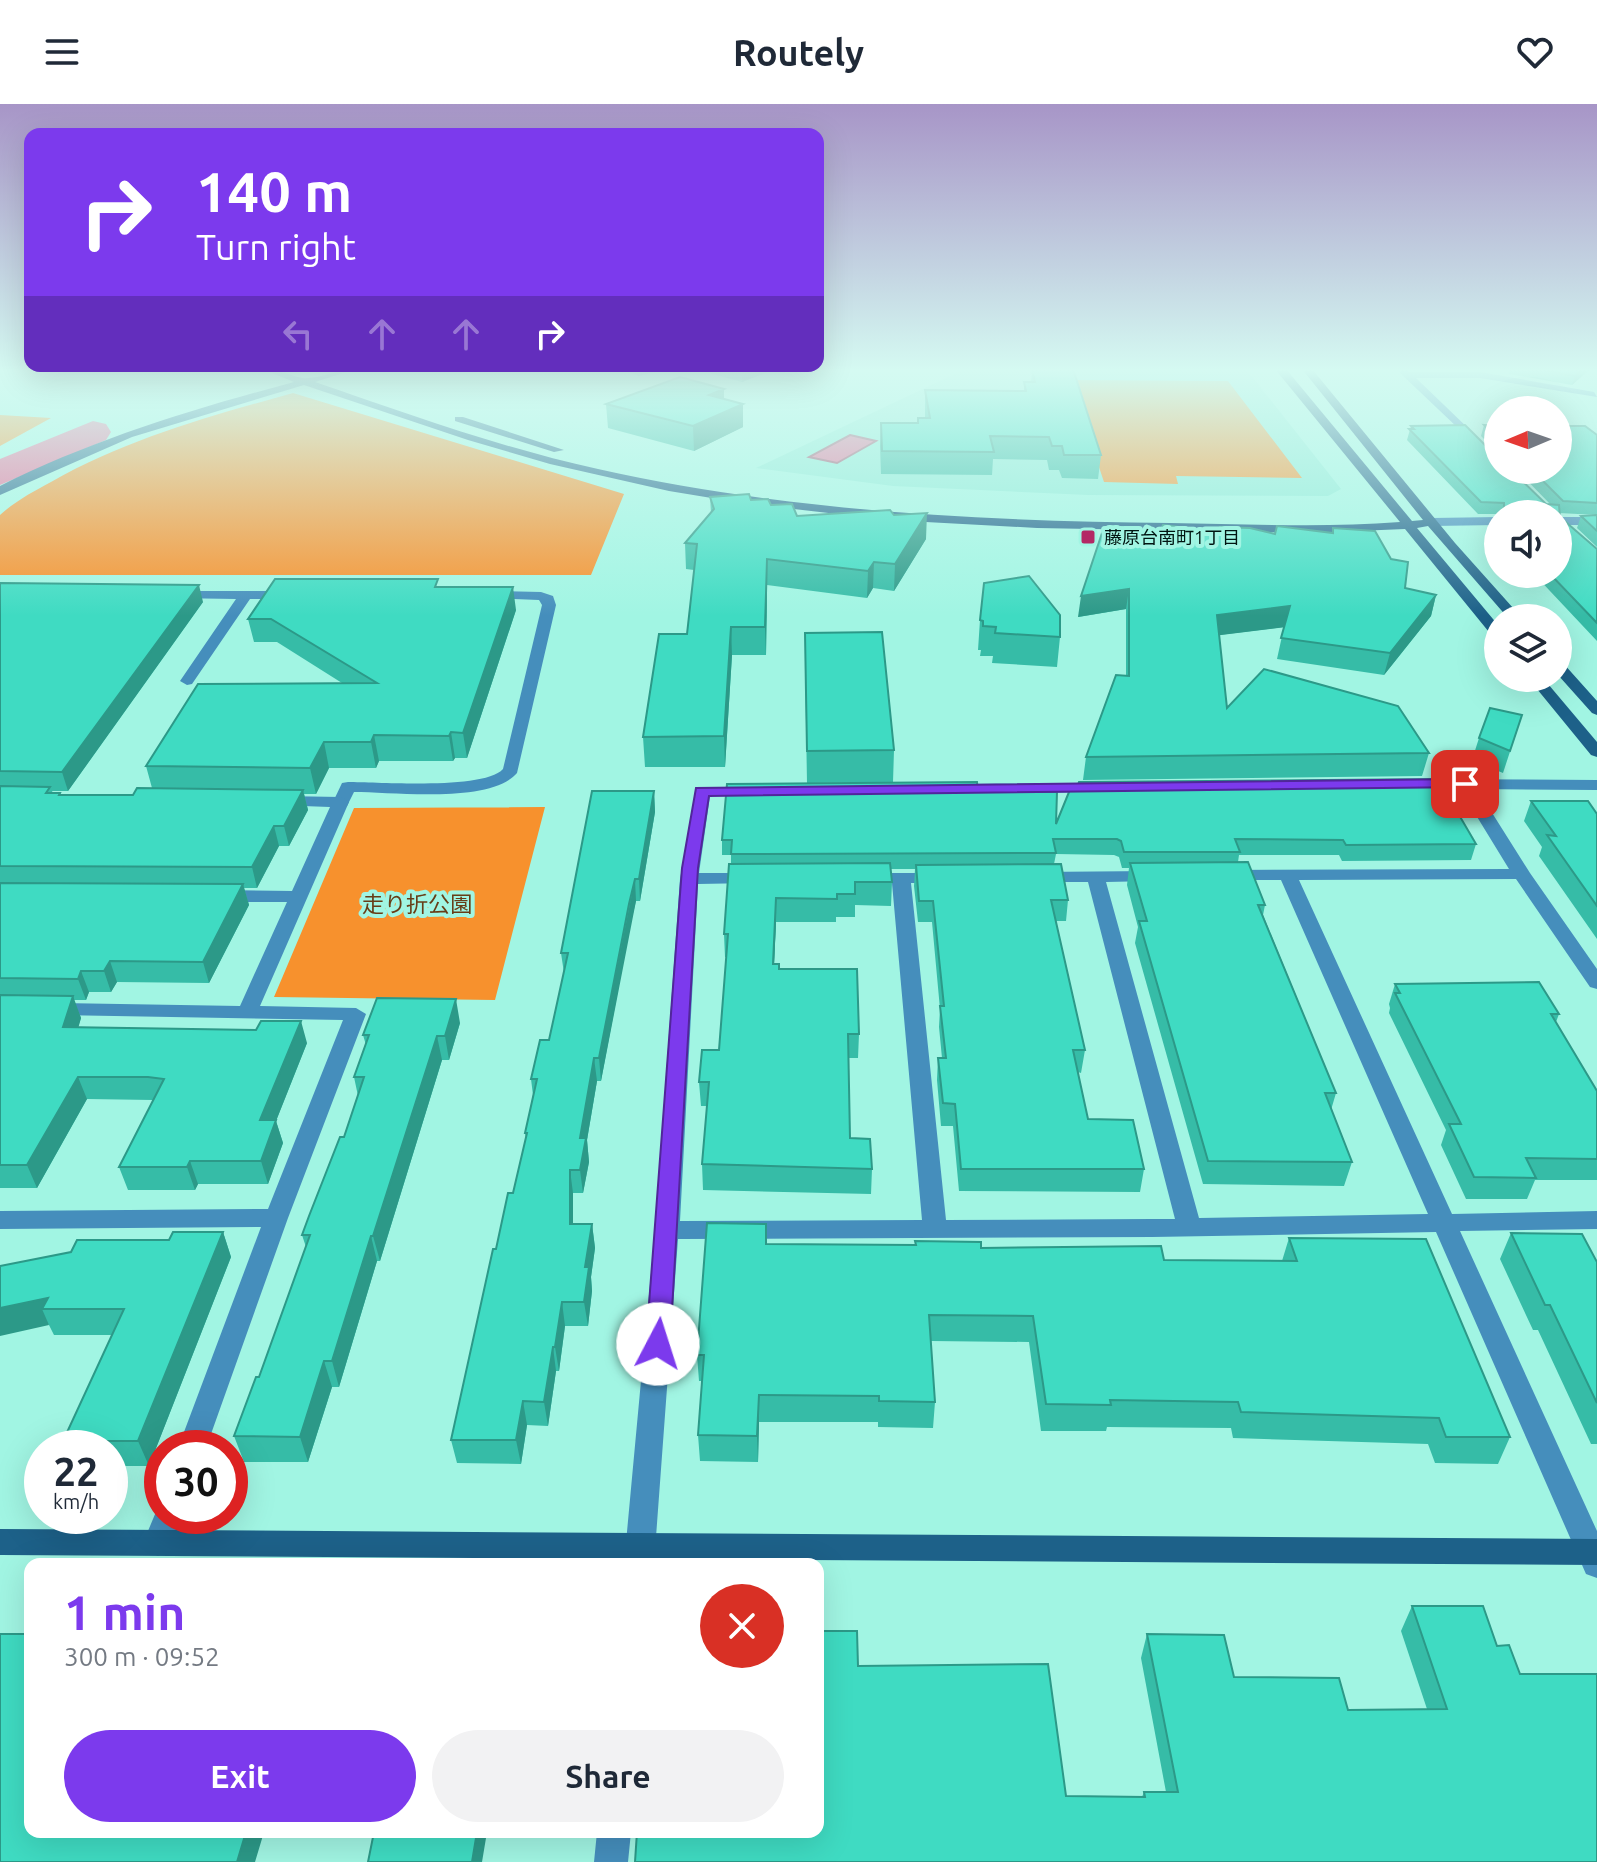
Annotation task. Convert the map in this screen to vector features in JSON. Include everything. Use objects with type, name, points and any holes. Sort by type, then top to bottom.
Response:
[{"type":"street","points":[[0,491],[80,451]]},
{"type":"street","points":[[514,451],[599,473],[751,501],[882,516],[1023,525],[1403,521]]},
{"type":"street","points":[[564,451],[775,492],[839,500],[1004,512],[1484,521]]},
{"type":"street","points":[[1346,451],[1484,617]]},
{"type":"street","points":[[1374,451],[1503,604]]},
{"type":"street","points":[[1572,521],[1597,521]]},
{"type":"street","points":[[1572,534],[1578,539]]},
{"type":"street","points":[[154,595],[306,595]]},
{"type":"street","points":[[187,681],[246,595]]},
{"type":"street","points":[[248,1010],[348,787],[476,787],[502,780],[511,770],[548,599],[541,596],[472,595]]},
{"type":"street","points":[[1572,682],[1597,710]]},
{"type":"street","points":[[1547,692],[1597,752]]},
{"type":"street","points":[[1403,784],[1597,785]]},
{"type":"street","points":[[1465,784],[1521,874],[1597,983]]},
{"type":"street","points":[[935,789],[1121,787]]},
{"type":"street","points":[[640,1555],[667,1230],[689,879],[702,791],[764,791]]},
{"type":"street","points":[[264,801],[341,802]]},
{"type":"street","points":[[248,1534],[640,1555],[1595,1556],[1287,874]]},
{"type":"street","points":[[1207,875],[1521,874]]},
{"type":"street","points":[[1021,877],[1175,876]]},
{"type":"street","points":[[840,878],[961,877]]},
{"type":"street","points":[[1096,877],[1189,1227]]},
{"type":"street","points":[[689,879],[765,878]]},
{"type":"street","points":[[901,878],[935,1229]]},
{"type":"street","points":[[203,896],[297,897]]},
{"type":"street","points":[[0,1008],[356,1014],[276,1218],[199,1430]]},
{"type":"street","points":[[0,1220],[276,1218]]},
{"type":"street","points":[[667,1230],[1189,1227],[1597,1220]]},
{"type":"street","points":[[0,1542],[144,1531]]},
{"type":"street","points":[[611,1862],[613,1838]]},
{"type":"shaded area","points":[[792,451],[1311,451],[1341,489],[1328,496],[1088,495],[893,486],[756,468]]},
{"type":"shaded area","points":[[820,451],[858,451],[837,463],[809,457]]},
{"type":"green space","points":[[483,451],[624,494],[591,575],[0,575],[0,515],[24,497],[109,453]]},
{"type":"green space","points":[[1094,451],[1281,451],[1302,478],[1176,476],[1178,484],[1104,482]]},
{"type":"green space","name":"走り折公園","points":[[545,807],[495,1000],[274,997],[354,808]]},
{"type":"building","points":[[886,451],[994,451],[994,452]]},
{"type":"building","points":[[1063,451],[1100,451],[1101,455],[1064,455]]},
{"type":"building","points":[[1431,451],[1484,451],[1484,484],[1525,484],[1542,500],[1484,502]]},
{"type":"building","points":[[1572,451],[1597,451],[1597,503],[1562,500],[1546,484],[1572,484]]},
{"type":"building","points":[[749,494],[751,500],[768,499],[771,505],[792,504],[797,516],[890,510],[894,515],[927,513],[895,564],[874,562],[868,571],[767,559],[765,627],[731,627],[724,736],[643,737],[659,634],[687,634],[697,544],[685,543],[714,509],[710,497]]},
{"type":"building","points":[[1597,515],[1597,531],[1581,516]]},
{"type":"building","points":[[1163,525],[1219,532],[1220,527],[1250,528],[1275,534],[1277,526],[1333,533],[1333,528],[1375,531],[1391,559],[1408,562],[1405,588],[1436,595],[1390,653],[1281,638],[1290,606],[1217,615],[1227,708],[1264,669],[1398,706],[1429,753],[1086,757],[1116,675],[1129,676],[1129,589],[1081,596],[1104,527],[1134,528],[1159,534]]},
{"type":"building","points":[[1572,527],[1597,549],[1597,623],[1563,588],[1572,588]]},
{"type":"building","points":[[1029,576],[1060,615],[1060,637],[995,633],[996,627],[983,626],[980,620],[984,583]]},
{"type":"building","points":[[275,579],[438,579],[435,587],[513,587],[463,733],[451,732],[449,736],[374,735],[371,742],[324,742],[310,768],[146,766],[198,684],[377,683],[271,619],[248,619]]},
{"type":"building","points":[[0,583],[199,585],[62,772],[0,771]]},
{"type":"building","points":[[882,632],[894,750],[807,751],[805,633]]},
{"type":"building","points":[[1490,708],[1522,715],[1510,751],[1479,738]]},
{"type":"building","points":[[1438,779],[1476,844],[1346,845],[1343,840],[1235,839],[1240,852],[1124,852],[1121,841],[1117,839],[1053,839],[1056,853],[731,854],[732,840],[722,840],[727,784],[977,782],[978,792],[1057,792],[1056,824],[1071,787],[1077,787],[1079,782]]},
{"type":"building","points":[[0,786],[50,787],[46,793],[59,795],[133,795],[137,788],[303,790],[284,826],[274,826],[252,867],[0,866]]},
{"type":"building","points":[[592,791],[654,791],[639,879],[635,879],[629,904],[599,1058],[594,1058],[580,1138],[586,1138],[580,1170],[570,1170],[570,1224],[592,1224],[585,1267],[589,1267],[584,1302],[562,1302],[544,1402],[523,1401],[516,1440],[451,1440],[493,1249],[496,1249],[508,1193],[513,1193],[527,1133],[537,1079],[531,1079],[540,1040],[549,1040],[568,953],[561,953]]},
{"type":"building","points":[[1531,801],[1588,801],[1597,814],[1597,906],[1547,835],[1556,836]]},
{"type":"building","points":[[1248,862],[1265,905],[1258,905],[1336,1093],[1325,1093],[1352,1162],[1208,1161],[1139,921],[1147,921],[1130,863]]},
{"type":"building","points":[[890,863],[892,882],[855,882],[855,894],[837,894],[837,899],[776,898],[773,964],[779,964],[779,969],[857,969],[859,1034],[848,1034],[850,1138],[870,1139],[872,1169],[702,1164],[709,1082],[699,1082],[702,1050],[719,1050],[728,934],[724,934],[729,864]]},
{"type":"building","points":[[1061,864],[1068,900],[1051,900],[1085,1050],[1073,1050],[1088,1119],[1133,1120],[1144,1169],[961,1169],[955,1104],[943,1103],[938,1058],[946,1058],[933,901],[919,901],[916,865]]},
{"type":"building","points":[[0,883],[243,884],[203,962],[110,961],[104,971],[81,971],[78,979],[0,978]]},
{"type":"building","points":[[1539,982],[1559,1014],[1551,1014],[1597,1091],[1597,1159],[1526,1158],[1536,1178],[1474,1177],[1449,1124],[1461,1124],[1395,993],[1400,993],[1395,984]]},
{"type":"building","points":[[0,995],[73,996],[63,1027],[256,1030],[261,1021],[301,1021],[260,1120],[276,1120],[261,1161],[190,1161],[187,1167],[119,1167],[164,1079],[78,1077],[27,1165],[0,1165]]},
{"type":"building","points":[[377,998],[456,999],[445,1036],[437,1036],[332,1361],[324,1361],[300,1437],[248,1436],[248,1430],[236,1430],[256,1377],[259,1377],[310,1235],[302,1235],[340,1137],[344,1137],[364,1077],[354,1077],[369,1035],[363,1035]]},
{"type":"building","points":[[707,1223],[766,1224],[766,1244],[916,1245],[915,1241],[981,1242],[981,1248],[1161,1246],[1164,1260],[1297,1261],[1289,1238],[1426,1239],[1510,1437],[1446,1437],[1439,1418],[1241,1412],[1238,1402],[1110,1400],[1111,1405],[1046,1404],[1033,1316],[929,1315],[935,1402],[879,1401],[879,1396],[759,1395],[757,1436],[698,1435],[704,1355],[697,1355]]},
{"type":"building","points":[[173,1232],[223,1232],[138,1441],[128,1441],[128,1430],[68,1430],[124,1309],[42,1309],[48,1298],[0,1308],[0,1266],[71,1252],[77,1240],[169,1240]]},
{"type":"building","points":[[1511,1233],[1582,1234],[1597,1262],[1597,1403],[1550,1305],[1545,1305]]},
{"type":"building","points":[[1412,1606],[1483,1606],[1497,1646],[1509,1645],[1520,1674],[1597,1674],[1597,1862],[635,1862],[637,1838],[824,1838],[824,1631],[857,1631],[858,1666],[1048,1664],[1066,1796],[1145,1797],[1144,1792],[1178,1792],[1147,1634],[1224,1635],[1234,1677],[1339,1678],[1348,1710],[1447,1709]]},
{"type":"building","points":[[0,1634],[24,1634],[24,1838],[244,1838],[237,1862],[0,1862]]},
{"type":"building","points":[[373,1838],[476,1838],[472,1862],[368,1862]]},
{"type":"waterway","points":[[0,473],[50,451]]},
{"type":"place","name":"藤原台南町1丁目","points":[[1088,537]]},
{"type":"route","points":[[658,1344],[690,868],[702,791],[1465,784]]}]
